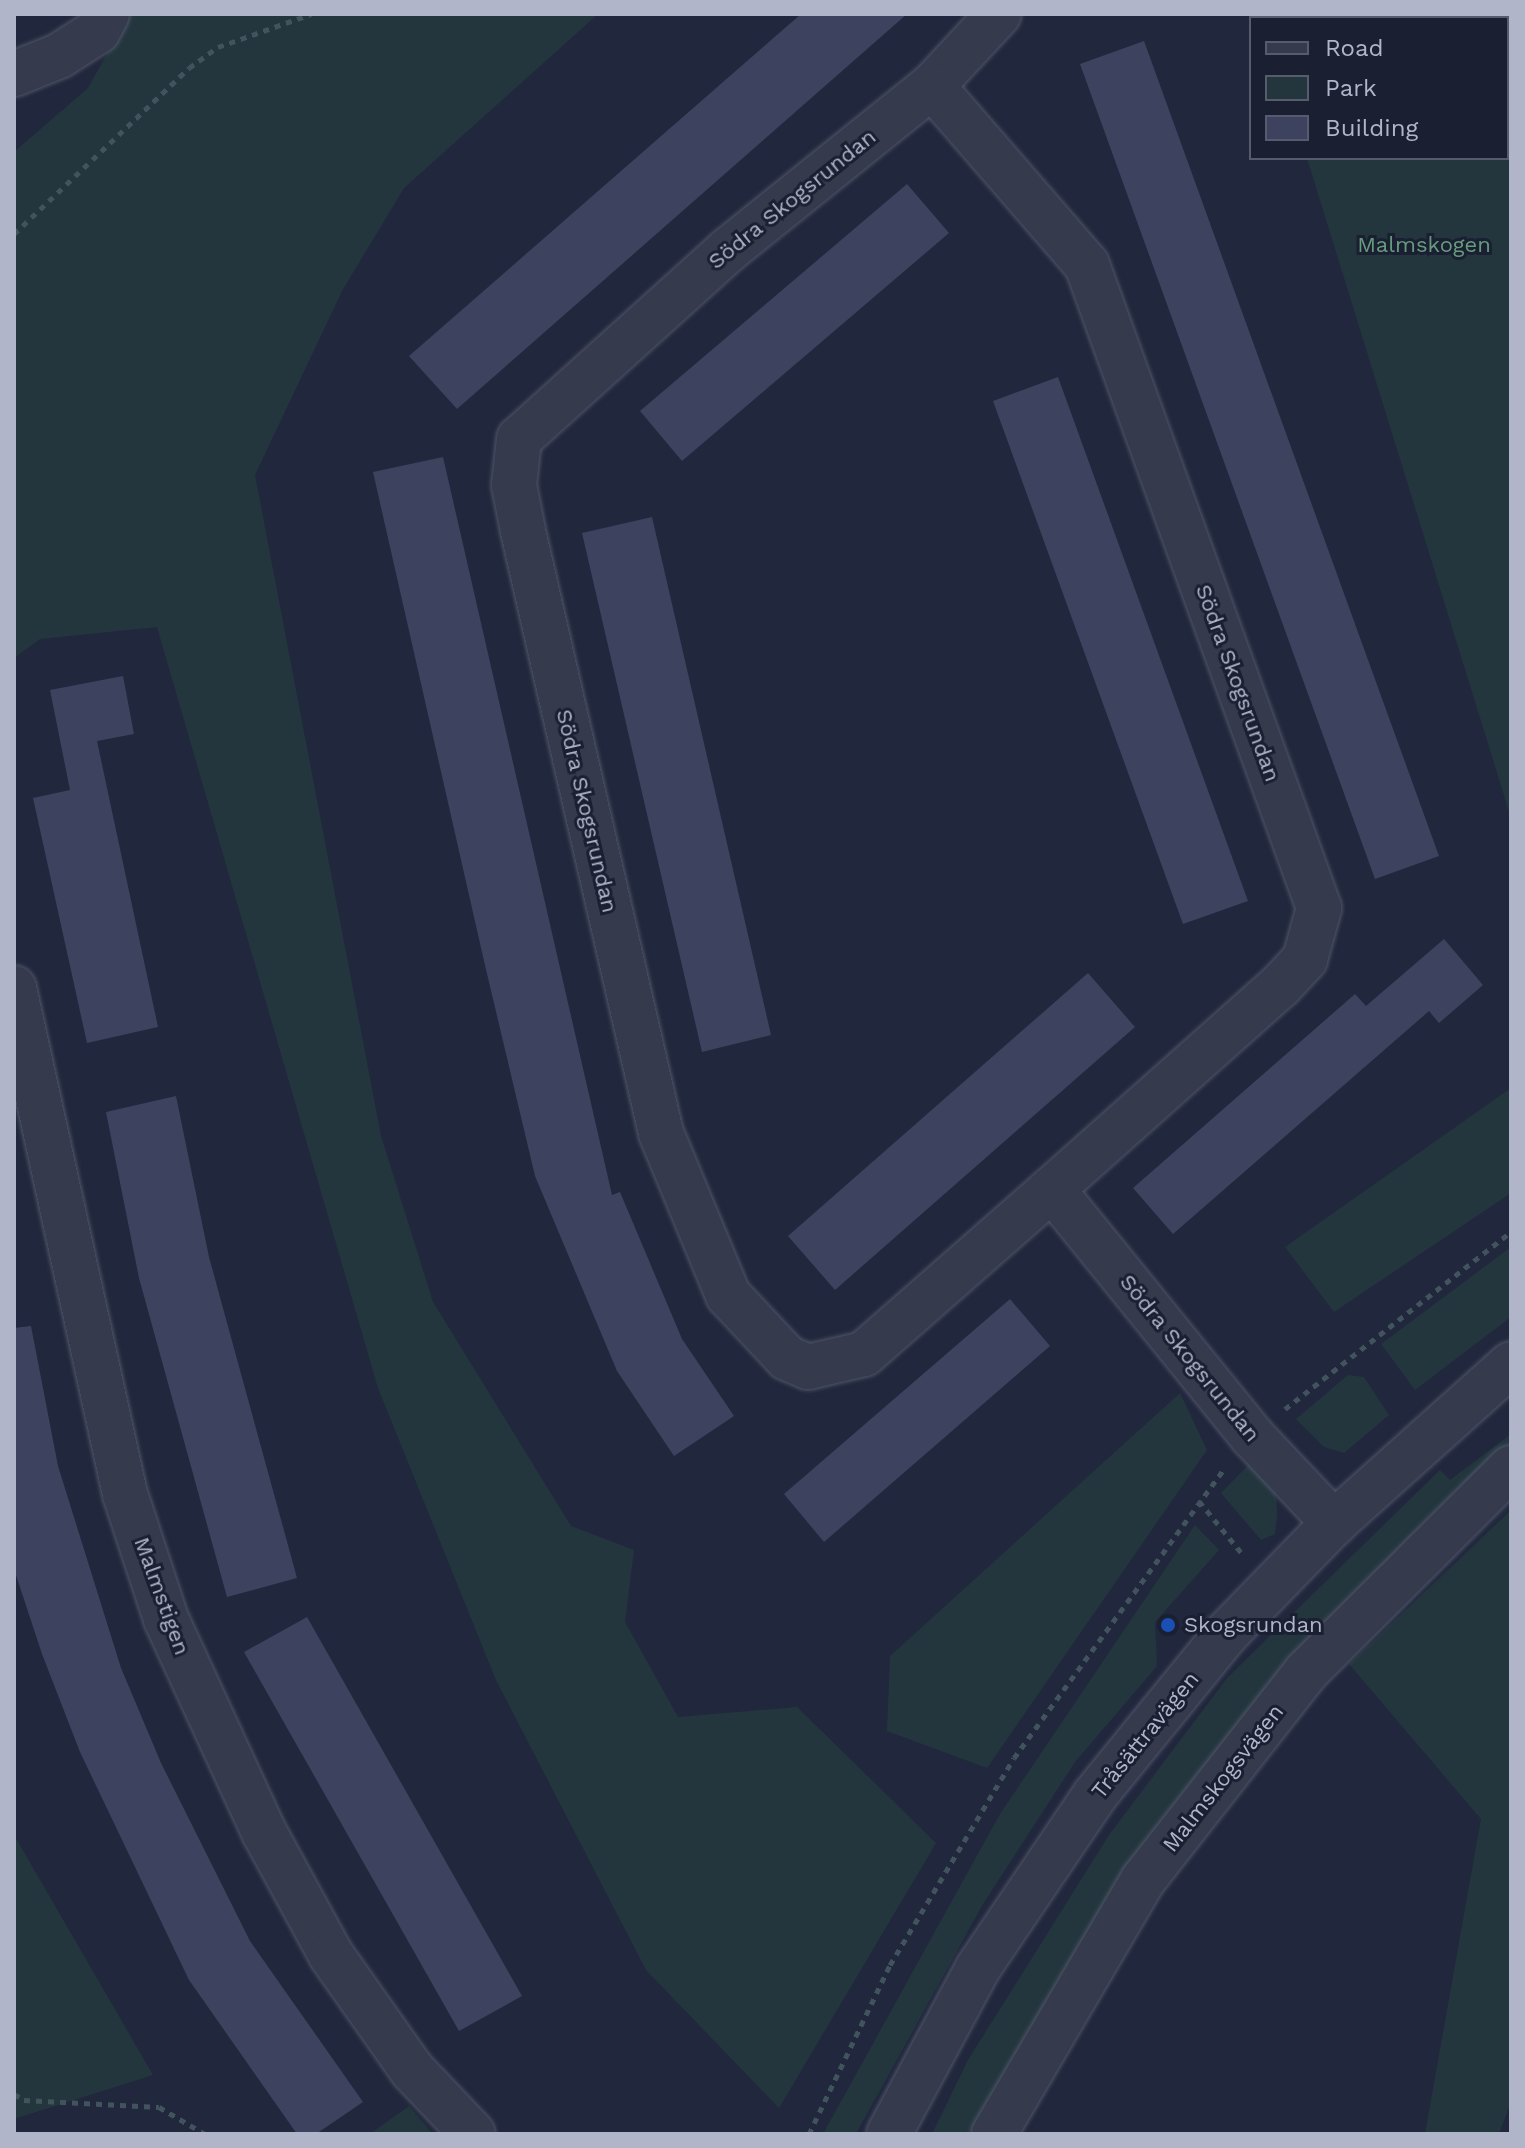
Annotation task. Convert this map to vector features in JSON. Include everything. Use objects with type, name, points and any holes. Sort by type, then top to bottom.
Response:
[{"type":"street","points":[[14,74],[59,56],[98,31],[107,14]]},
{"type":"street","name":"Södra Skogsrundan","points":[[932,86],[1087,265],[1319,908],[1305,959],[1280,986],[864,1354],[836,1365],[808,1367],[787,1358],[728,1295],[691,1215],[642,1064],[514,485],[519,439],[617,345],[932,86],[999,14]]},
{"type":"street","name":"Malmstigen","points":[[14,988],[125,1494],[166,1619],[331,1955],[412,2070],[473,2134]]},
{"type":"street","name":"Södra Skogsrundan","points":[[1052,1189],[1252,1436],[1334,1523]]},
{"type":"street","name":"Tråsättravägen","points":[[889,2134],[978,1968],[1095,1795],[1225,1635],[1334,1523],[1511,1364]]},
{"type":"street","name":"Malmskogsvägen","points":[[994,2134],[1143,1880],[1306,1672],[1511,1468]]},
{"type":"path","points":[[14,234],[189,68],[218,47],[311,14]]},
{"type":"path","points":[[809,2134],[890,1965],[1014,1758],[1199,1501],[1252,1436],[1511,1232]]},
{"type":"path","points":[[1199,1501],[1246,1559]]},
{"type":"path","points":[[14,2094],[24,2100],[159,2107],[205,2134]]},
{"type":"green space","points":[[129,14],[598,14],[404,188],[342,291],[255,475],[381,1136],[433,1302],[571,1526],[634,1550],[625,1622],[678,1717],[797,1707],[936,1843],[779,2108],[646,1970],[496,1680],[378,1388],[157,627],[40,639],[14,658],[14,152],[88,88]]},
{"type":"green space","name":"Malmskogen","points":[[1259,14],[1511,14],[1511,818],[1308,160],[1509,160],[1509,16]]},
{"type":"green space","points":[[1511,1088],[1511,1193],[1334,1312],[1285,1247]]},
{"type":"green space","points":[[1511,1247],[1511,1317],[1415,1390],[1381,1344]]},
{"type":"green space","points":[[1348,1375],[1364,1377],[1389,1415],[1344,1453],[1324,1447],[1296,1419]]},
{"type":"green space","points":[[1180,1393],[1207,1450],[987,1768],[887,1731],[890,1656]]},
{"type":"green space","points":[[1511,1434],[1511,1462],[1426,1532],[979,2134],[932,2134],[968,2060],[1109,1835],[1227,1678],[1440,1470],[1450,1480]]},
{"type":"green space","points":[[1258,1455],[1276,1480],[1275,1534],[1261,1540],[1221,1493]]},
{"type":"green space","points":[[1511,1510],[1511,2102],[1499,2134],[1425,2134],[1481,1819],[1349,1664]]},
{"type":"green space","points":[[1195,1525],[1219,1550],[1155,1622],[1157,1666],[1075,1762],[983,1904],[856,2134],[823,2134],[1000,1814]]},
{"type":"green space","points":[[14,1835],[153,2075],[14,2119]]},
{"type":"green space","points":[[409,2106],[433,2134],[370,2134]]},
{"type":"building","points":[[801,14],[907,14],[457,409],[409,356]]},
{"type":"building","points":[[1144,41],[1439,856],[1375,879],[1080,64]]},
{"type":"building","points":[[907,184],[949,233],[682,461],[640,411]]},
{"type":"building","points":[[1058,377],[1248,901],[1183,924],[993,401]]},
{"type":"building","points":[[443,457],[612,1195],[620,1192],[682,1339],[734,1416],[674,1456],[617,1371],[535,1176],[484,961],[373,472]]},
{"type":"building","points":[[652,517],[771,1035],[702,1052],[582,533]]},
{"type":"building","points":[[123,676],[134,734],[97,741],[158,1027],[87,1043],[33,798],[70,790],[50,690]]},
{"type":"building","points":[[1444,939],[1483,985],[1439,1023],[1429,1011],[1173,1234],[1133,1188],[1355,994],[1366,1006]]},
{"type":"building","points":[[1088,973],[1135,1027],[835,1290],[788,1236]]},
{"type":"building","points":[[176,1096],[209,1257],[297,1578],[227,1597],[139,1278],[106,1112]]},
{"type":"building","points":[[1010,1299],[1050,1346],[824,1542],[784,1494]]},
{"type":"building","points":[[31,1326],[58,1466],[121,1668],[161,1763],[250,1941],[363,2102],[316,2134],[297,2134],[189,1980],[80,1752],[42,1654],[14,1569],[14,1328]]},
{"type":"building","points":[[307,1617],[522,1996],[459,2031],[244,1652]]},
{"type":"place","name":"Skogsrundan","points":[[1168,1625]]}]
